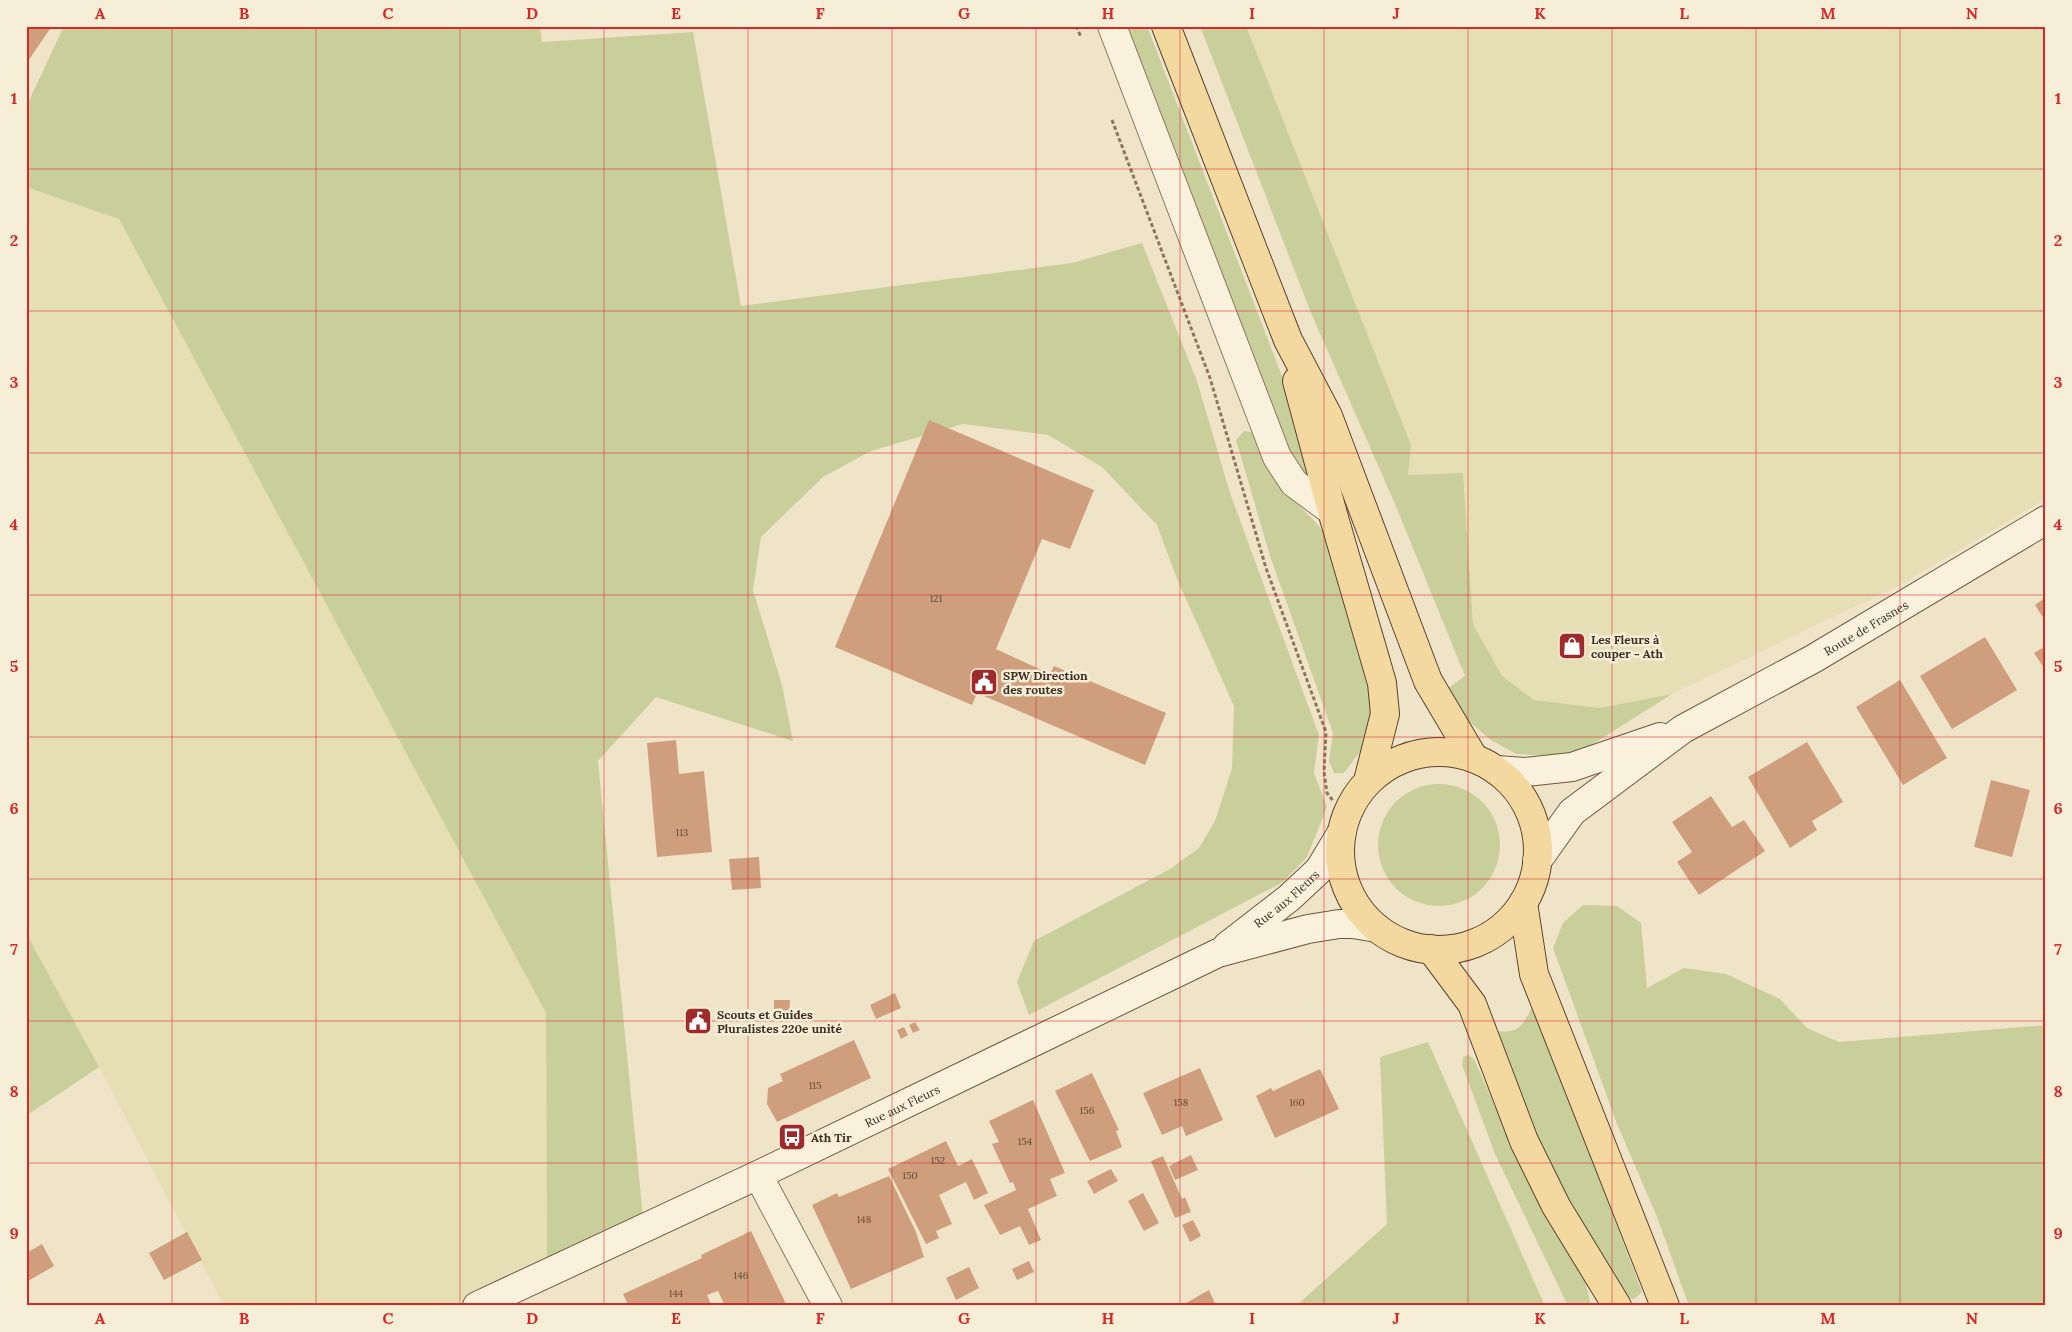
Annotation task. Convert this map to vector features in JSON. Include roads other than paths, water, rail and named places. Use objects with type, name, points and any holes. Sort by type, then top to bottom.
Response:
[{"type":"main road","points":[[1112,26],[1277,457],[1294,483],[1332,512]]},
{"type":"main road","points":[[1166,26],[1288,340],[1328,416],[1428,681],[1473,757]]},
{"type":"main road","points":[[1288,340],[1332,512],[1382,683],[1385,714],[1368,782]]},
{"type":"main road","name":"Route de Frasnes","points":[[1537,861],[1572,812],[1683,730],[1813,659],[2046,520]]},
{"type":"main road","name":"Route de Frasnes","points":[[1496,770],[1526,772],[1572,767],[1683,730]]},
{"type":"main road","points":[[1445,752],[1473,757],[1496,770],[1516,788],[1530,810],[1537,835],[1537,861],[1533,883],[1523,903],[1505,924],[1483,939],[1458,948],[1431,949],[1412,946],[1394,939],[1377,928],[1362,913],[1350,895],[1343,875],[1340,854],[1344,824],[1355,798],[1368,782],[1390,764],[1417,754],[1445,752]]},
{"type":"main road","name":"Rue aux Fleurs","points":[[1218,953],[1289,898],[1319,870],[1344,824]]},
{"type":"main road","points":[[1523,903],[1534,974],[1665,1306]]},
{"type":"main road","name":"Rue aux Fleurs","points":[[476,1306],[758,1175],[1218,953],[1308,929],[1339,924],[1377,928]]},
{"type":"main road","points":[[1431,949],[1472,1004],[1524,1141],[1556,1206],[1617,1306]]},
{"type":"main road","points":[[758,1175],[828,1306]]},
{"type":"main road","points":[[1596,1271],[1604,1306]]},
{"type":"place","name":"Les Fleurs à couper - Ath","points":[[1572,646]]},
{"type":"place","name":"SPW Direction des routes","points":[[984,682]]},
{"type":"place","name":"Scouts et Guides Pluralistes 220e unité","points":[[698,1021]]},
{"type":"place","name":"Ath Tir","points":[[792,1137]]}]
